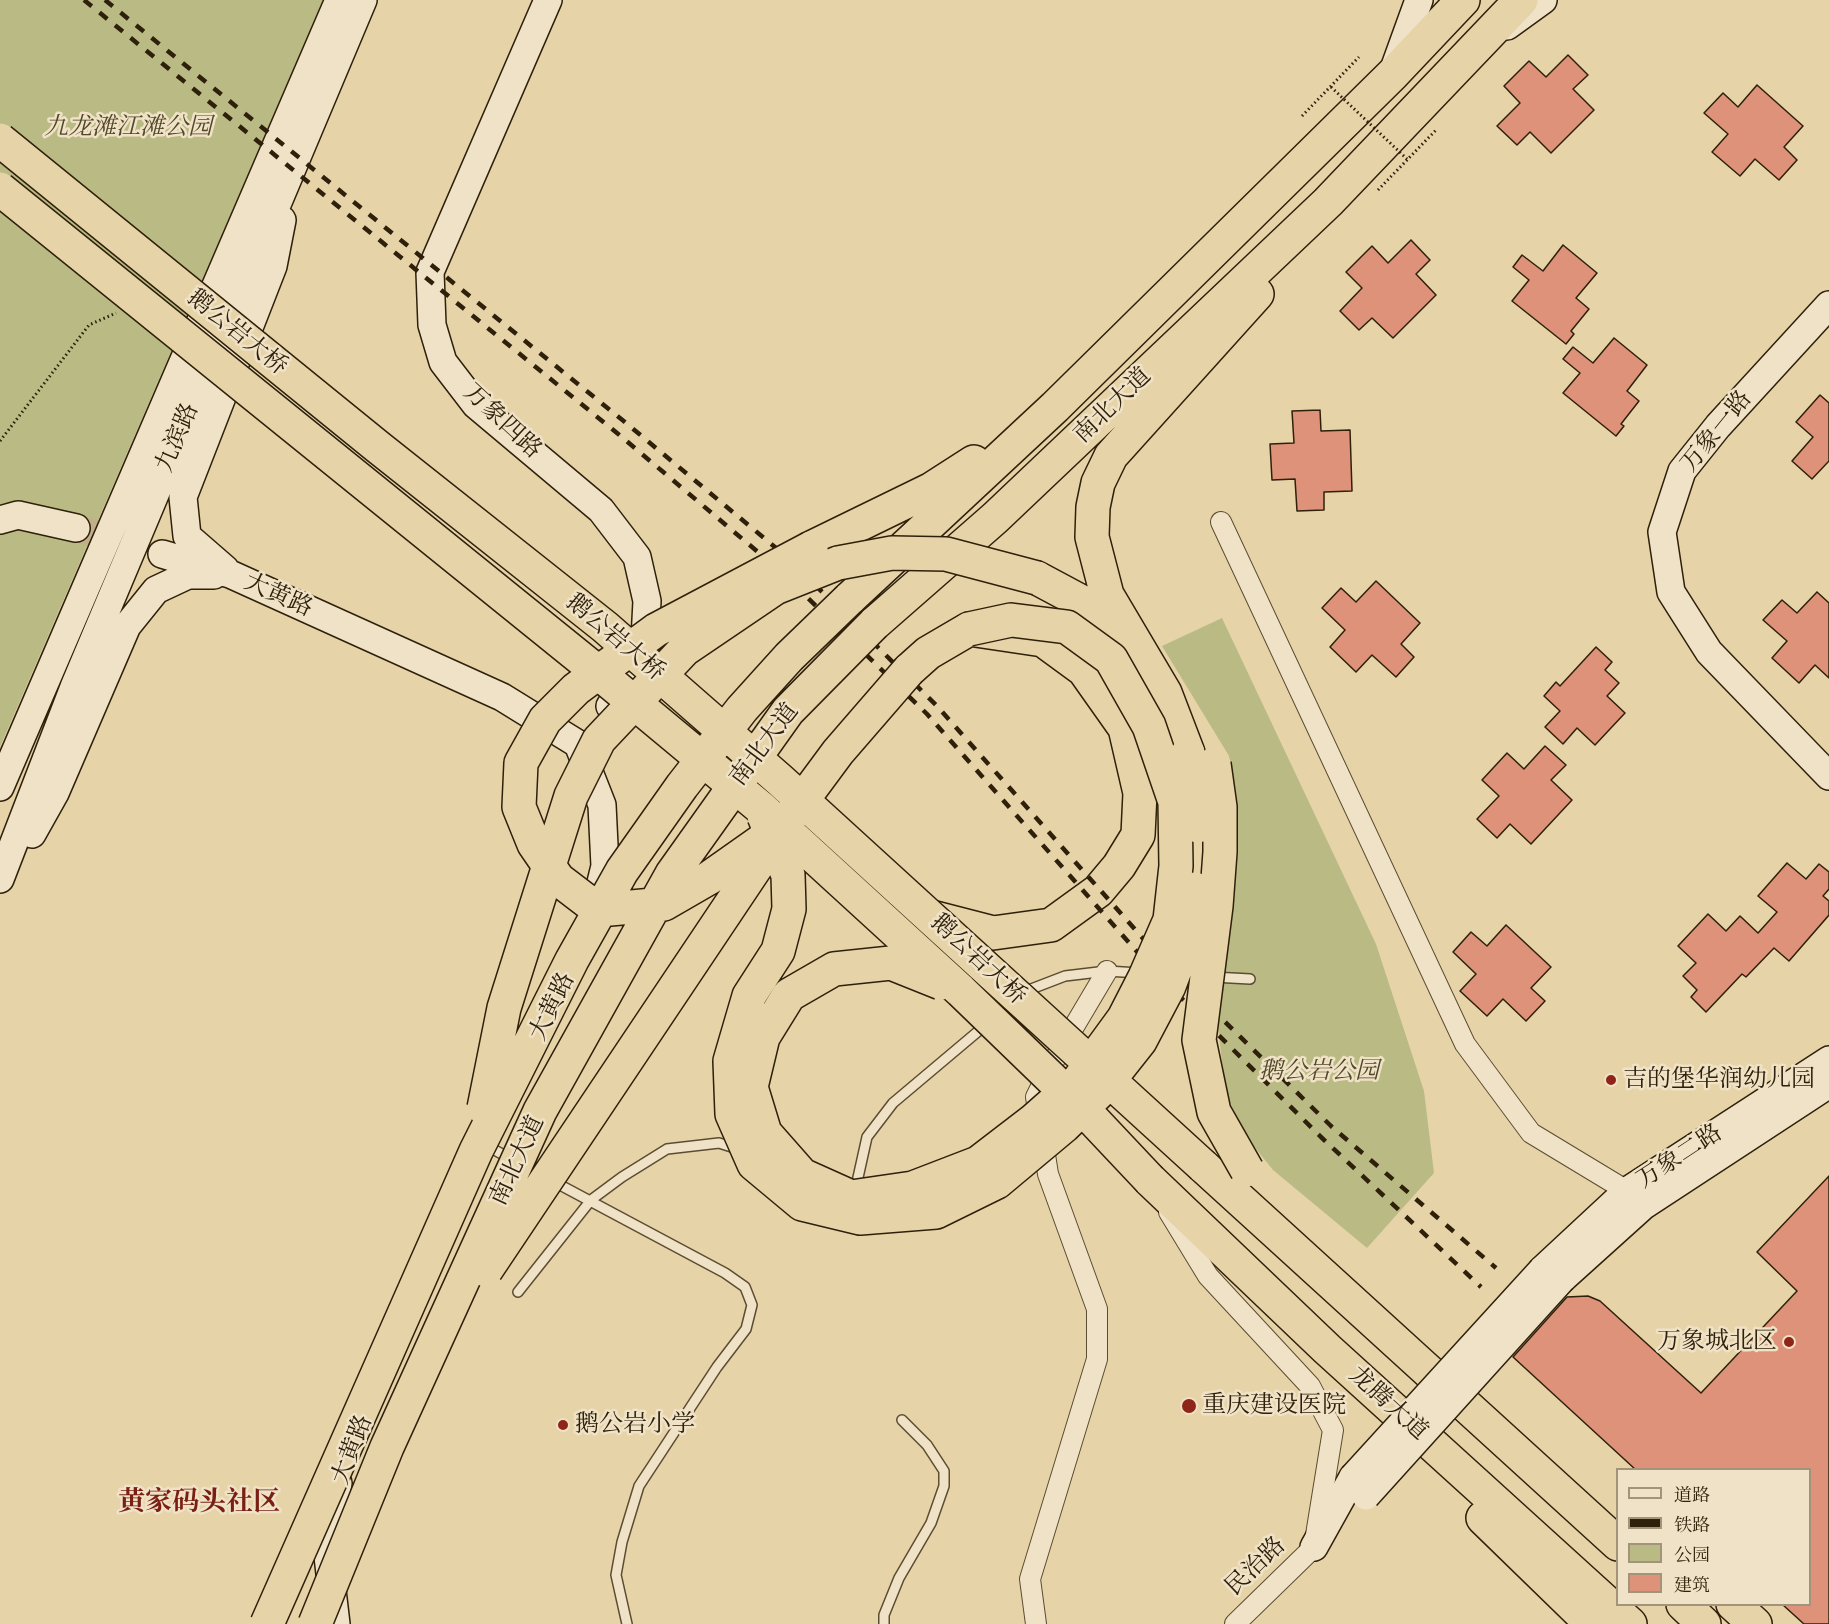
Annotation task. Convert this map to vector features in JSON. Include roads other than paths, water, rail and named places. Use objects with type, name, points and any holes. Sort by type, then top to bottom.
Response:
[{"type":"highway","name":"南北大道","points":[[267,1624],[481,1148],[572,960],[622,871],[682,786],[742,709],[789,657],[1055,407],[1393,74],[1463,0]]},
{"type":"highway","name":"南北大道","points":[[315,1624],[387,1447],[540,1111],[672,874],[788,711],[873,624],[995,518],[1328,202],[1521,0]]},
{"type":"highway","name":"鹅公岩大桥","points":[[0,140],[378,447],[605,627],[931,917],[1352,1304]]},
{"type":"highway","name":"鹅公岩大桥","points":[[0,189],[589,665],[772,817],[961,992],[1084,1110],[1150,1180]]},
{"type":"highway","points":[[1137,643],[1107,595],[1097,564],[1092,537],[1093,507],[1098,483],[1111,456],[1128,435],[1242,314],[1328,202]]},
{"type":"highway","points":[[961,992],[891,963],[834,969],[789,995],[763,1037],[752,1087],[765,1133],[802,1175],[851,1197],[913,1188],[978,1163],[1034,1120],[1078,1081],[1124,1018],[1145,977],[1170,920],[1176,866],[1175,802],[1149,726],[1111,659],[1066,627],[1011,620],[969,629],[928,653],[909,670],[838,752],[709,878],[664,904],[610,909],[592,905],[558,879],[534,844],[519,807],[521,763],[545,720],[585,682],[656,630],[811,548],[932,489],[1055,407]]},
{"type":"highway","points":[[481,1148],[504,1008],[571,796],[599,740],[685,649],[775,588],[838,563],[892,553],[946,554],[1037,578],[1080,601],[1137,643],[1174,679],[1196,712],[1201,758],[1197,874],[1189,933],[1169,986],[1140,1041],[1102,1089],[997,1182],[936,1212],[860,1218],[802,1204],[754,1164],[732,1114],[730,1061],[749,996],[778,951],[789,909],[788,875],[772,817]]},
{"type":"highway","points":[[931,917],[993,933],[1051,926],[1098,891],[1119,866],[1138,834],[1140,793],[1125,728],[1084,670],[1043,640],[969,629]]},
{"type":"highway","points":[[1201,758],[1220,807],[1220,852],[1216,906],[1199,1040],[1214,1112],[1246,1170],[1352,1304],[1616,1543]]},
{"type":"highway","points":[[387,1447],[456,1314],[772,817]]},
{"type":"highway","name":"龙腾大道","points":[[1150,1180],[1327,1349],[1630,1624]]},
{"type":"highway","points":[[1327,1349],[1495,1531],[1592,1624]]},
{"type":"highway","points":[[1510,1446],[1616,1515]]},
{"type":"highway","points":[[1684,1606],[1704,1624]]},
{"type":"highway","points":[[1734,1606],[1755,1624]]},
{"type":"main road","name":"九滨路","points":[[0,879],[74,687],[288,155],[339,0]]},
{"type":"main road","name":"九滨路","points":[[0,787],[288,155],[363,0]]},
{"type":"main road","name":"万象四路","points":[[549,0],[430,272],[432,325],[443,362],[476,405],[601,510],[637,557],[647,601],[645,639],[622,690],[578,744]]},
{"type":"main road","name":"南北大道","points":[[1393,74],[1419,0]]},
{"type":"main road","name":"南北大道","points":[[1473,52],[1543,0]]},
{"type":"main road","points":[[230,574],[187,536],[183,497],[273,266],[288,155]]},
{"type":"main road","name":"万象一路","points":[[1829,305],[1718,426],[1682,471],[1662,532],[1671,592],[1709,652],[1829,776]]},
{"type":"main road","points":[[0,520],[18,515],[76,528]]},
{"type":"main road","points":[[162,554],[230,574]]},
{"type":"main road","points":[[0,890],[55,793],[127,626],[156,590],[188,575],[230,574]]},
{"type":"main road","name":"大黄路","points":[[230,574],[502,697],[578,744],[602,805],[605,866],[588,936],[481,1148],[420,1285],[337,1486],[327,1548],[336,1624]]},
{"type":"main road","name":"万象二路","points":[[1552,1274],[1627,1191],[1829,1060]]},
{"type":"main road","name":"万象二路","points":[[1552,1274],[1643,1206],[1829,1084]]},
{"type":"main road","points":[[1314,1547],[1360,1487],[1552,1274]]},
{"type":"street","points":[[1221,522],[1464,1044],[1532,1133],[1627,1191]]},
{"type":"street","points":[[1036,1624],[1030,1579],[1097,1359],[1097,1309],[1048,1174],[1036,1097],[1056,1057],[1107,971]]},
{"type":"street","points":[[1150,1180],[1208,1276],[1310,1386],[1333,1430],[1314,1547]]},
{"type":"street","name":"民治路","points":[[1234,1624],[1314,1547]]},
{"type":"lane","points":[[518,1292],[591,1200],[622,1177],[667,1149],[719,1143],[765,1159],[807,1198],[838,1203],[857,1182],[867,1137],[893,1103],[1026,991],[1065,975],[1107,971],[1155,974]]},
{"type":"lane","points":[[1167,974],[1250,979]]},
{"type":"lane","points":[[481,1148],[591,1200],[725,1273],[744,1287],[752,1305],[746,1329],[717,1367],[639,1486],[622,1542],[616,1575],[627,1624]]},
{"type":"lane","points":[[884,1624],[884,1615],[899,1578],[931,1523],[944,1486],[944,1471],[927,1445],[902,1420]]},
{"type":"tunnel","points":[[76,528],[162,554]]},
{"type":"railway","points":[[84,0],[617,433],[778,569],[927,714],[1154,971],[1321,1137],[1481,1287]]},
{"type":"railway","points":[[105,0],[626,423],[788,558],[937,706],[1163,961],[1331,1126],[1496,1268]]},
{"type":"place","name":"吉的堡华润幼儿园","points":[[1611,1080]]},
{"type":"place","name":"万象城北区","points":[[1789,1342]]},
{"type":"place","name":"重庆建设医院","points":[[1189,1406]]},
{"type":"place","name":"鹅公岩小学","points":[[563,1425]]},
{"type":"district","name":"黄家码头社区","points":[[199,1503]]},
{"type":"park label","name":"九龙滩江滩公园","points":[[128,128]]},
{"type":"park label","name":"鹅公岩公园","points":[[1319,1072]]}]
